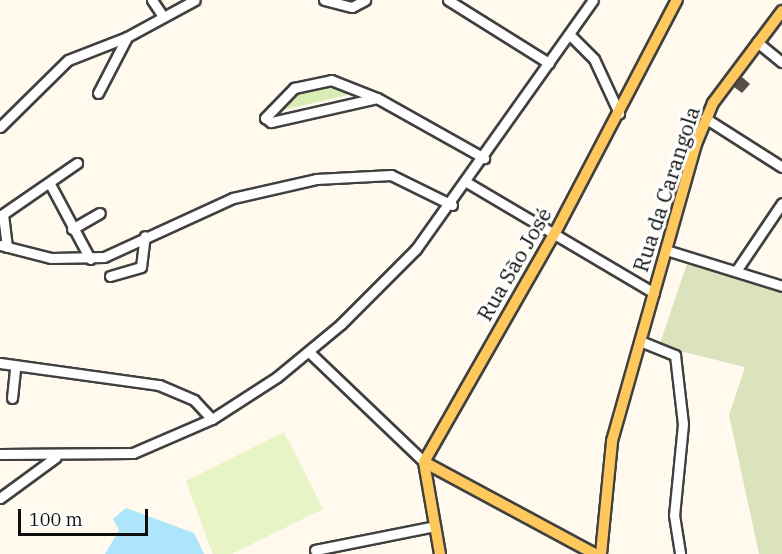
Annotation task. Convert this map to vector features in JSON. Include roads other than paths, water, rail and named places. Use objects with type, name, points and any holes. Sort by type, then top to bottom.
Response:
[{"type":"main road","name":"Rua São José","points":[[424,462],[556,231],[676,0]]},
{"type":"main road","name":"Rua da Carangola","points":[[601,554],[612,441],[705,118],[757,42],[782,11]]},
{"type":"main road","points":[[424,462],[440,554]]},
{"type":"main road","points":[[424,462],[595,554]]},
{"type":"street","points":[[152,0],[162,15]]},
{"type":"street","points":[[0,127],[68,60],[127,37],[162,15],[195,0]]},
{"type":"street","points":[[324,0],[352,7],[365,0],[371,0]]},
{"type":"street","points":[[0,454],[56,457],[133,453],[212,419],[309,352],[409,257],[452,205],[593,0]]},
{"type":"street","points":[[455,2],[549,63]]},
{"type":"street","points":[[569,34],[589,50],[619,113]]},
{"type":"street","points":[[98,93],[127,37]]},
{"type":"street","points":[[757,42],[782,62]]},
{"type":"street","points":[[377,99],[271,122],[264,118],[294,88],[313,82],[347,84],[377,99],[484,158]]},
{"type":"street","points":[[705,118],[782,167]]},
{"type":"street","points":[[77,164],[3,214],[4,246],[51,258],[90,259],[233,198],[316,179],[391,175],[452,205]]},
{"type":"street","points":[[468,183],[556,231],[654,293]]},
{"type":"street","points":[[50,184],[90,259]]},
{"type":"street","points":[[736,272],[782,203]]},
{"type":"street","points":[[72,229],[100,213]]},
{"type":"street","points":[[110,276],[141,267],[146,236]]},
{"type":"street","points":[[666,250],[782,286]]},
{"type":"street","points":[[640,341],[672,351],[677,364],[683,442],[674,515],[680,554]]},
{"type":"street","points":[[309,352],[424,462]]},
{"type":"street","points":[[0,363],[15,369],[159,385],[194,400],[212,419]]},
{"type":"street","points":[[12,398],[15,369]]},
{"type":"street","points":[[0,498],[56,457]]},
{"type":"street","points":[[315,550],[435,526]]},
{"type":"water","points":[[126,508],[194,533],[204,554],[105,554],[119,530],[113,519]]}]
